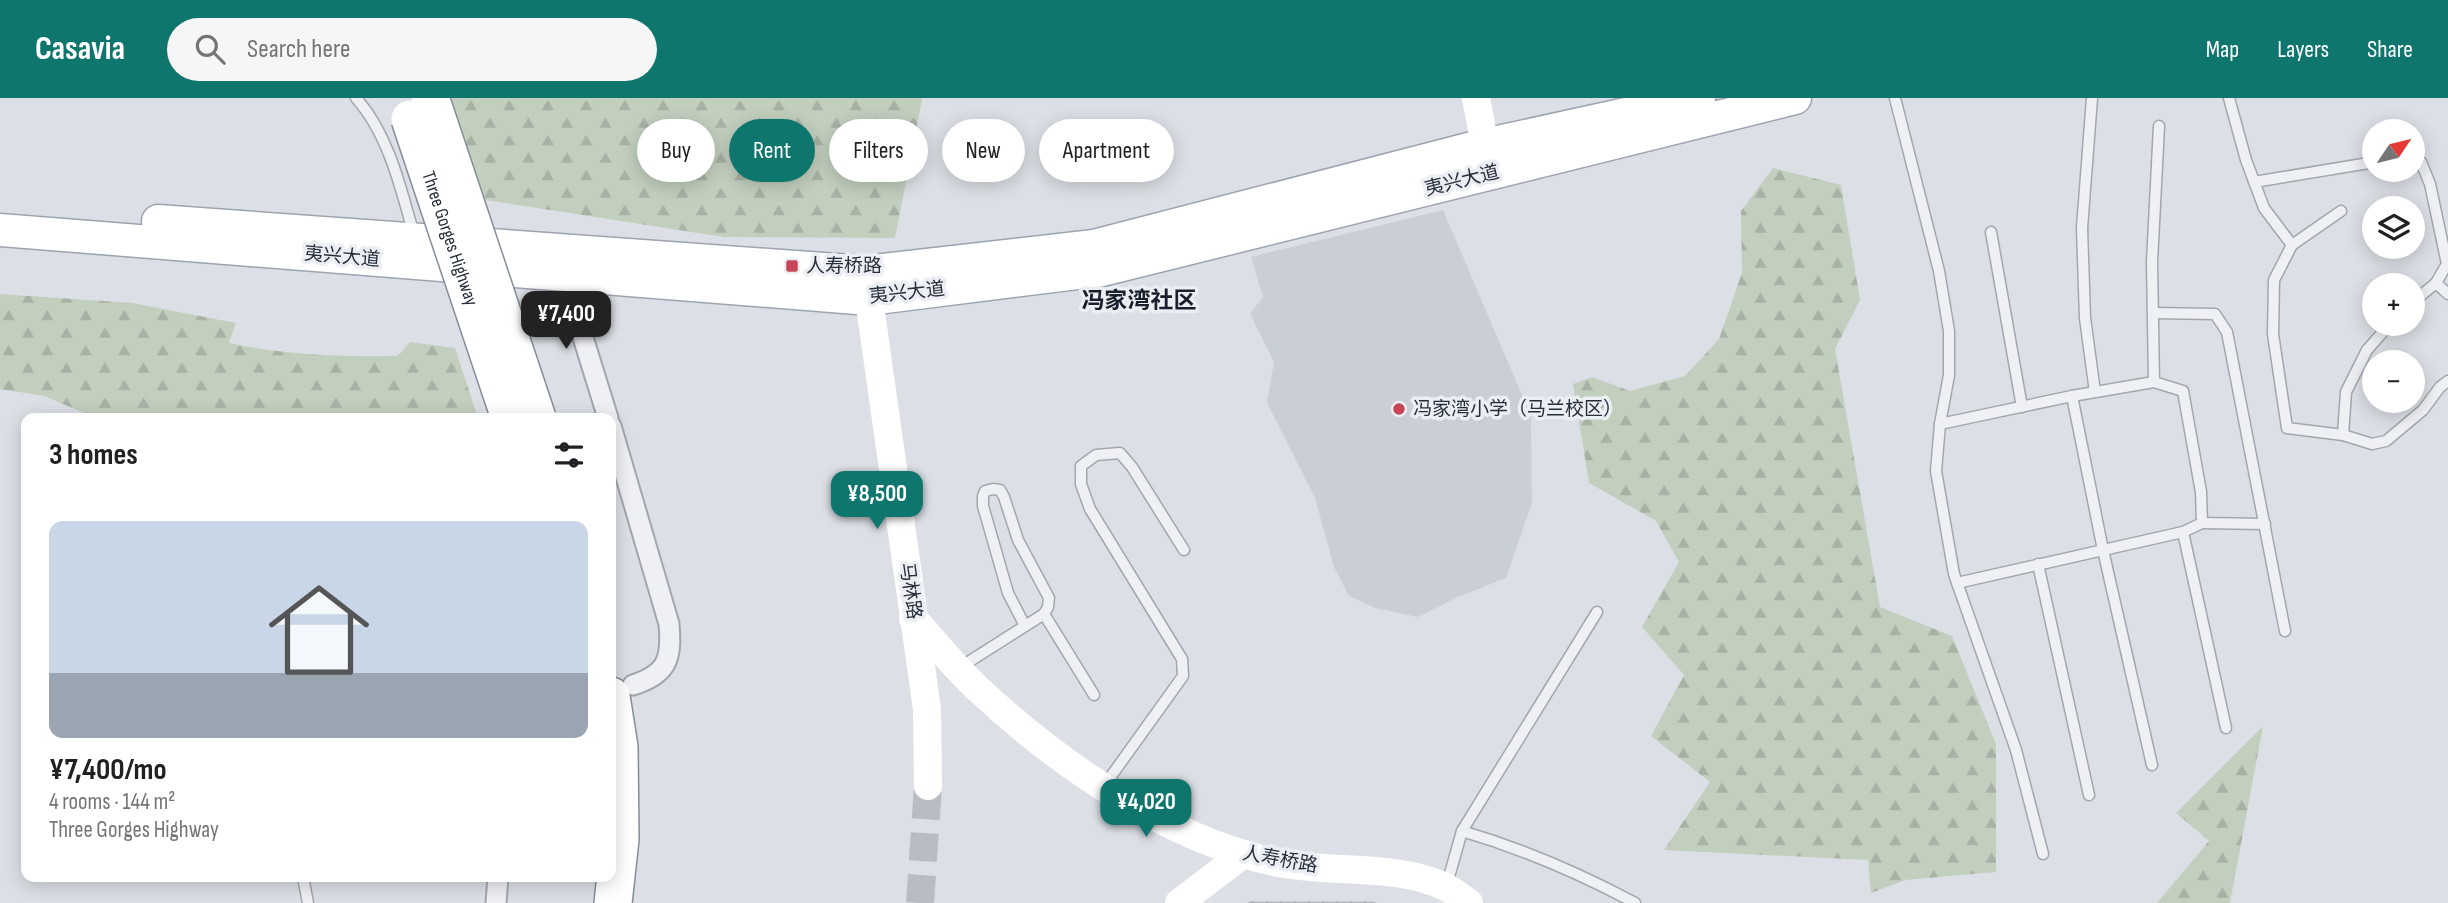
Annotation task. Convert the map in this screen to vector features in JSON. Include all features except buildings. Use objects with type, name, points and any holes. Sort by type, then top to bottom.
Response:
[{"type":"highway","name":"Three Gorges Highway","points":[[419,104],[509,413]]},
{"type":"highway","name":"Three Gorges Highway","points":[[419,104],[535,413]]},
{"type":"highway","points":[[616,876],[620,839],[619,747],[622,690]]},
{"type":"highway","points":[[587,903],[589,882]]},
{"type":"highway","points":[[613,903],[615,882]]},
{"type":"main road","name":"夷兴大道","points":[[1487,159],[1699,98]]},
{"type":"main road","name":"夷兴大道","points":[[0,230],[579,276],[867,285],[1094,246],[1487,159],[1794,98]]},
{"type":"main road","name":"夷兴大道","points":[[0,209],[416,239],[867,285]]},
{"type":"street","points":[[1476,98],[1487,159]]},
{"type":"street","points":[[579,276],[581,331],[606,413]]},
{"type":"street","name":"马林路","points":[[867,285],[927,709],[928,786]]},
{"type":"street","points":[[616,443],[665,610],[671,645],[664,667],[651,679],[622,690]]},
{"type":"street","name":"人寿桥路","points":[[913,618],[977,689],[1048,748],[1147,813],[1241,855],[1284,864],[1407,876],[1458,895]]},
{"type":"street","points":[[1179,903],[1241,855]]},
{"type":"street","points":[[496,903],[498,882]]},
{"type":"lane","points":[[356,98],[386,149],[416,239]]},
{"type":"lane","points":[[1895,98],[1939,271],[1949,331],[1948,375],[1936,471],[1957,583],[2012,738],[2043,854]]},
{"type":"lane","points":[[2092,98],[2082,228],[2085,318],[2095,392]]},
{"type":"lane","points":[[2229,98],[2264,208],[2292,245]]},
{"type":"lane","points":[[2154,382],[2152,262],[2159,126]]},
{"type":"lane","points":[[2254,182],[2362,164]]},
{"type":"lane","points":[[2425,292],[2436,283],[2447,264],[2426,174]]},
{"type":"lane","points":[[2342,211],[2292,245],[2274,280],[2273,334],[2287,428],[2343,435],[2372,444],[2386,441],[2423,410],[2440,387],[2448,381]]},
{"type":"lane","points":[[1991,232],[2022,407]]},
{"type":"lane","points":[[2436,283],[2448,294]]},
{"type":"lane","points":[[2153,313],[2215,314],[2227,332],[2285,631]]},
{"type":"lane","points":[[2343,435],[2346,392],[2367,350],[2379,336]]},
{"type":"lane","points":[[1940,424],[2154,382],[2183,391],[2202,492],[2202,523]]},
{"type":"lane","points":[[2072,396],[2103,550],[2152,765]]},
{"type":"lane","points":[[1104,786],[1183,676],[1182,659],[1090,509],[1081,484],[1081,466],[1096,455],[1120,453],[1132,467],[1184,550]]},
{"type":"lane","points":[[959,669],[1044,614],[1048,607],[1049,598],[1018,540],[1004,497],[1000,490],[985,491],[983,506],[1002,574],[1013,605],[1025,626]]},
{"type":"lane","points":[[1957,583],[2183,531],[2202,523],[2265,524]]},
{"type":"lane","points":[[2183,531],[2226,728]]},
{"type":"lane","points":[[2038,564],[2089,795]]},
{"type":"lane","points":[[1458,895],[1462,831],[1597,611]]},
{"type":"lane","points":[[1044,614],[1094,695]]},
{"type":"lane","points":[[1462,831],[1506,844],[1579,873],[1634,903]]},
{"type":"lane","points":[[304,882],[308,903]]},
{"type":"shaded area","name":"冯家湾小学（马兰校区）","points":[[1443,210],[1531,416],[1532,503],[1506,578],[1418,617],[1375,608],[1349,596],[1334,567],[1315,498],[1267,403],[1274,362],[1250,314],[1263,297],[1251,257]]},
{"type":"shaded area","points":[[1372,901],[1377,903],[1247,903]]},
{"type":"green space","points":[[451,98],[922,98],[918,119],[829,119],[829,182],[906,182],[895,238],[724,237],[485,200]]},
{"type":"green space","points":[[1773,168],[1841,185],[1860,300],[1835,349],[1880,607],[1952,636],[1996,744],[1996,872],[1905,880],[1871,893],[1868,860],[1664,850],[1710,782],[1651,736],[1684,675],[1642,627],[1679,562],[1656,521],[1589,483],[1573,384],[1592,377],[1630,391],[1685,376],[1719,339],[1742,273],[1741,211]]},
{"type":"green space","points":[[0,294],[132,303],[236,323],[229,343],[292,353],[398,356],[410,342],[455,348],[476,413],[84,413],[44,396],[0,389]]},
{"type":"green space","points":[[2263,726],[2230,903],[2157,903],[2209,841],[2176,813]]},
{"type":"tunnel","points":[[920,903],[928,786]]},
{"type":"place","name":"人寿桥路","points":[[792,266]]},
{"type":"place","name":"冯家湾小学（马兰校区）","points":[[1399,409]]},
{"type":"district","name":"冯家湾社区","points":[[1139,301]]}]
